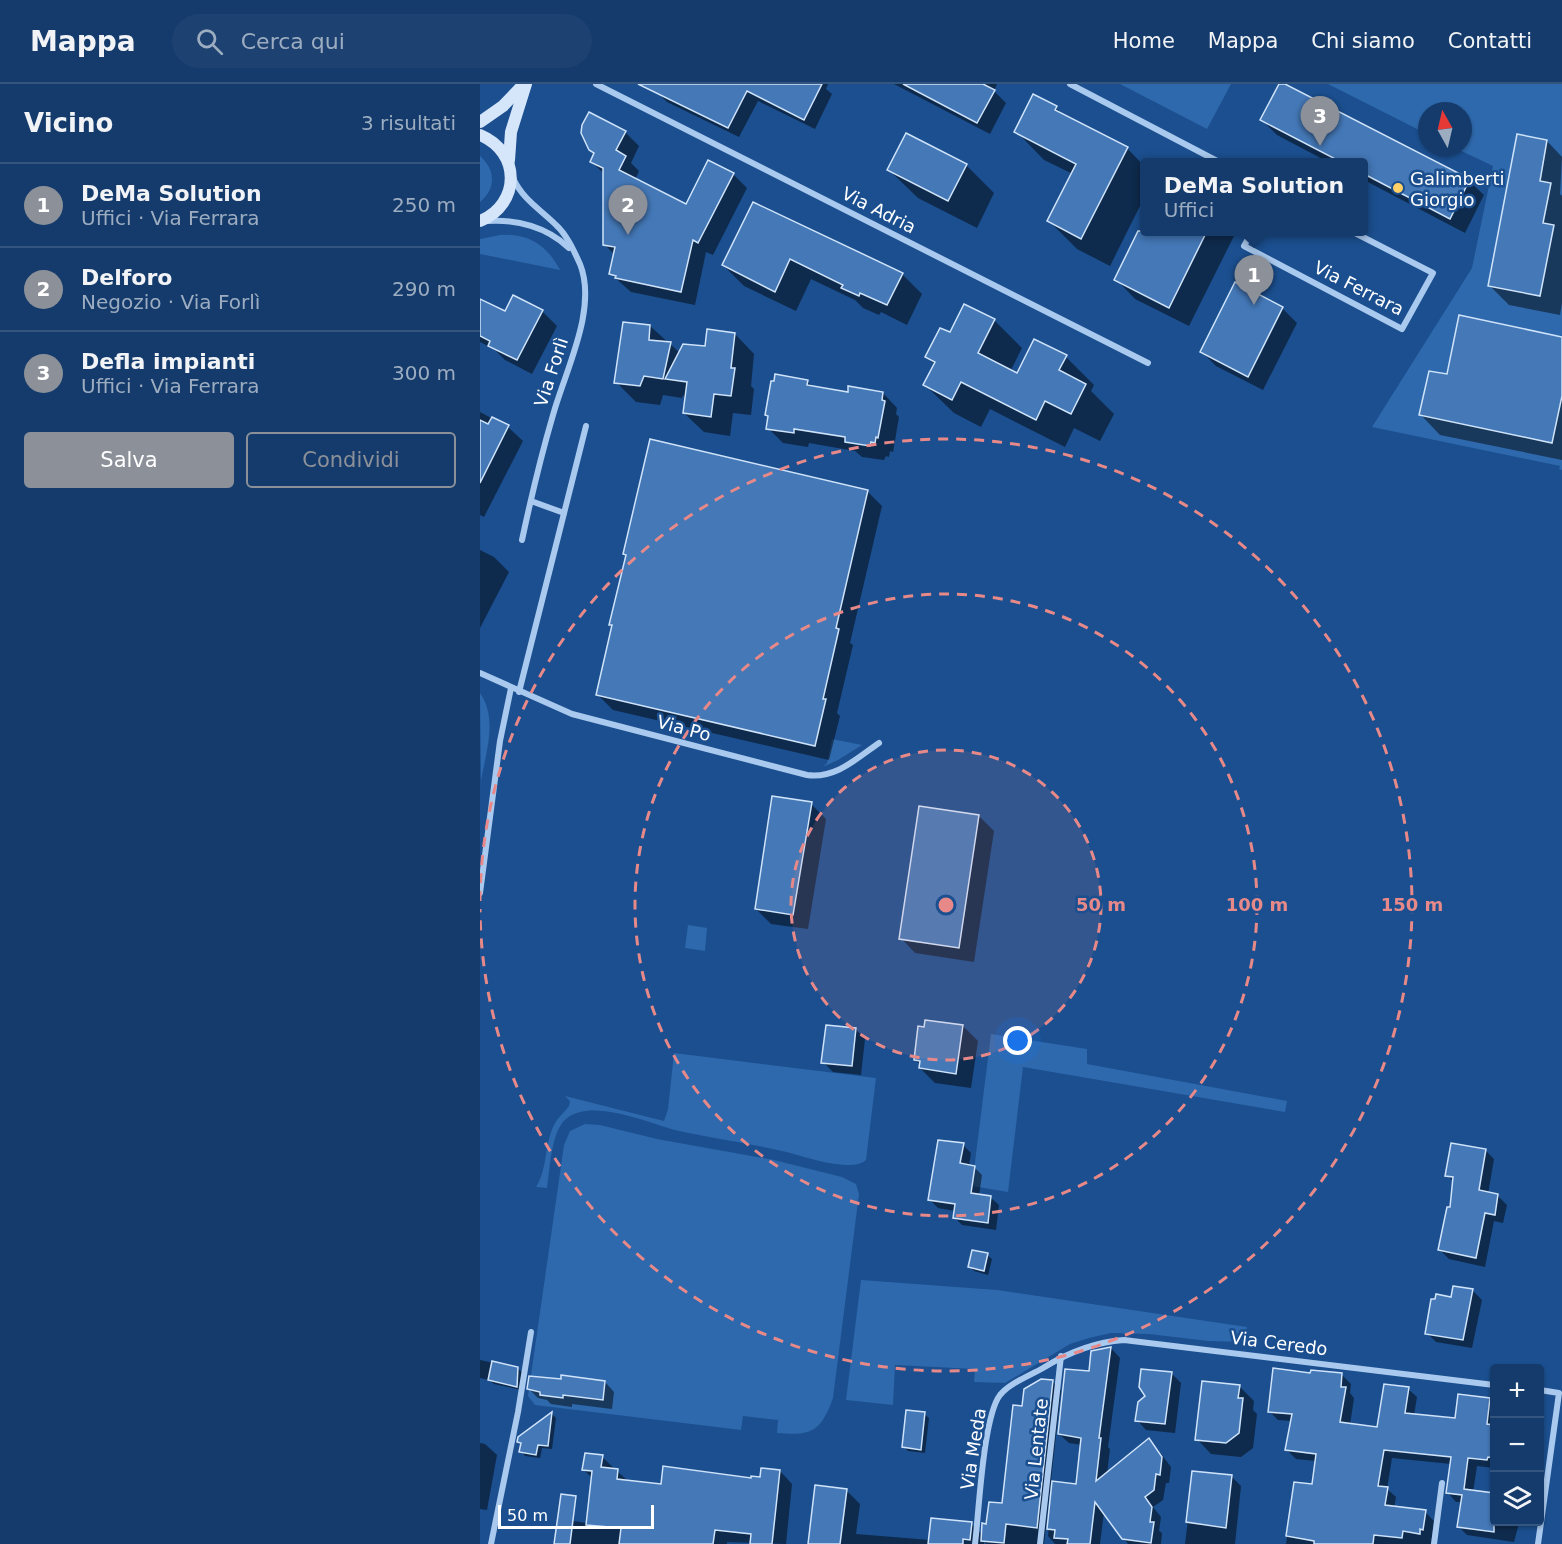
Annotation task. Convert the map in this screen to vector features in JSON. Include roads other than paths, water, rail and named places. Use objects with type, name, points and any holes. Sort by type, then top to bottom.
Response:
[{"type":"street","points":[[480,122],[503,106],[525,84]]},
{"type":"street","points":[[480,221],[495,212],[505,200],[510,186],[511,132],[525,84]]},
{"type":"street","name":"Via Adria","points":[[596,84],[1148,363]]},
{"type":"street","points":[[1070,84],[1213,158]]},
{"type":"street","points":[[480,135],[498,146],[510,168]]},
{"type":"street","name":"Via Forlì","points":[[510,168],[521,192],[561,230],[584,276],[585,288],[580,329],[553,414],[522,540]]},
{"type":"street","points":[[480,221],[502,221],[534,227],[555,237],[574,252]]},
{"type":"street","name":"Via Ferrara","points":[[1249,236],[1244,246],[1402,329],[1432,273],[1362,236]]},
{"type":"street","points":[[519,692],[586,426]]},
{"type":"street","points":[[531,501],[564,513]]},
{"type":"street","name":"Via Po","points":[[480,673],[573,714],[817,776],[836,772],[879,742]]},
{"type":"street","points":[[480,893],[500,741],[511,688]]},
{"type":"street","points":[[491,1544],[518,1412],[531,1332]]},
{"type":"street","name":"Via Ceredo","points":[[1061,1356],[1091,1345],[1124,1340],[1490,1385]]},
{"type":"street","name":"Via Meda","points":[[975,1544],[988,1429],[996,1402],[1012,1386],[1061,1356]]},
{"type":"street","name":"Via Lentate","points":[[1040,1544],[1061,1356]]},
{"type":"street","points":[[1538,1544],[1559,1393],[1544,1391]]},
{"type":"street","points":[[1434,1544],[1442,1483]]},
{"type":"place","name":"Defla impianti","points":[[1320,146]]},
{"type":"place","name":"Galimberti Giorgio","points":[[1398,188]]},
{"type":"place","name":"Delforo","points":[[628,235]]},
{"type":"place","name":"DeMa Solution","points":[[1254,305]]}]
